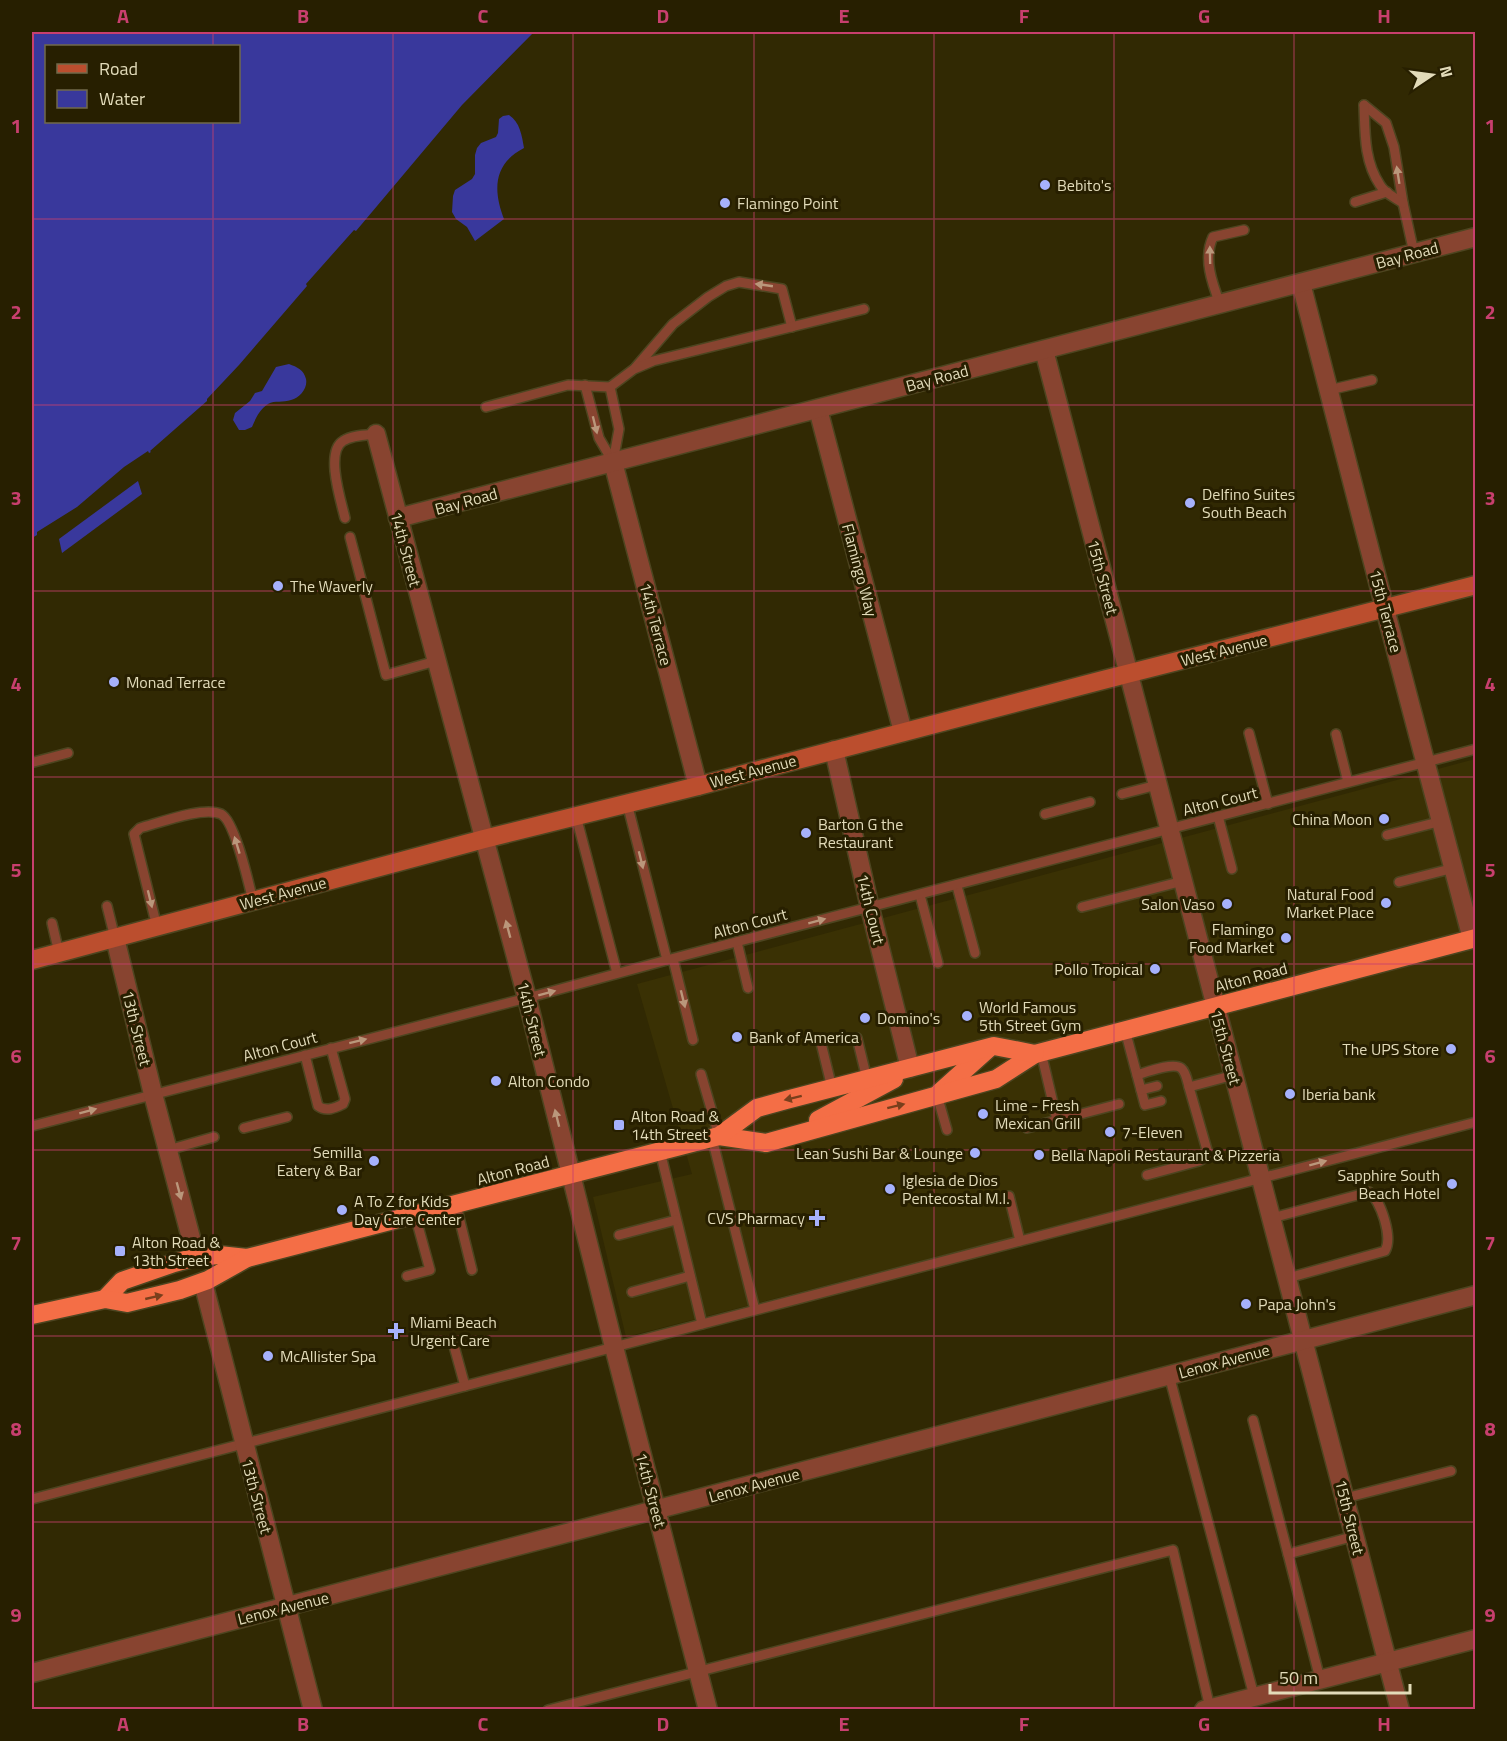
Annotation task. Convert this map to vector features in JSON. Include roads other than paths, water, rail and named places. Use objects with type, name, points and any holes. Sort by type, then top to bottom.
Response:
[{"type":"highway","name":"Alton Road","points":[[32,1315],[105,1299],[127,1303],[180,1290],[203,1282],[246,1258],[715,1137],[766,1143],[791,1134],[996,1079],[1038,1053],[1474,939]]},
{"type":"highway","name":"Alton Road","points":[[715,1137],[757,1107],[994,1046],[1038,1053]]},
{"type":"highway","points":[[937,1095],[989,1048]]},
{"type":"highway","points":[[791,1134],[887,1084],[910,1068]]},
{"type":"highway","name":"Alton Road","points":[[105,1299],[122,1281],[174,1263],[196,1257],[219,1255],[246,1258]]},
{"type":"street","name":"Bay Road","points":[[398,518],[1476,237]]},
{"type":"street","name":"15th Terrace","points":[[1301,283],[1385,609],[1474,939]]},
{"type":"street","name":"15th Street","points":[[1044,350],[1400,1710]]},
{"type":"street","name":"Flamingo Way","points":[[818,409],[903,732]]},
{"type":"street","name":"14th Street","points":[[376,434],[527,998],[708,1710]]},
{"type":"street","name":"14th Terrace","points":[[613,462],[698,786]]},
{"type":"street","name":"West Avenue","points":[[32,960],[484,839],[1476,585]]},
{"type":"street","name":"14th Court","points":[[834,750],[910,1068]]},
{"type":"street","name":"13th Street","points":[[115,938],[196,1257]]},
{"type":"street","name":"13th Street","points":[[203,1282],[313,1710]]},
{"type":"street","name":"Lenox Avenue","points":[[32,1673],[1476,1295]]},
{"type":"street","points":[[1207,1709],[1248,1702],[1320,1679],[1476,1639]]},
{"type":"lane","points":[[1403,203],[1380,187],[1368,158],[1364,105],[1386,123],[1394,147],[1414,253]]},
{"type":"lane","points":[[1355,202],[1387,192]]},
{"type":"lane","points":[[1220,304],[1211,278],[1208,247],[1213,237],[1244,230]]},
{"type":"lane","points":[[486,407],[568,385],[610,387],[634,369],[673,324],[708,297],[726,286],[739,282],[782,289],[792,327]]},
{"type":"lane","points":[[634,369],[653,361],[864,309]]},
{"type":"lane","points":[[1329,390],[1372,380]]},
{"type":"lane","points":[[585,385],[599,438],[613,462]]},
{"type":"lane","points":[[610,387],[619,429],[613,462]]},
{"type":"lane","points":[[345,518],[337,483],[335,456],[337,446],[343,440],[376,434]]},
{"type":"lane","points":[[350,537],[383,676],[436,661]]},
{"type":"lane","points":[[1249,734],[1268,804]]},
{"type":"lane","points":[[1336,734],[1348,782]]},
{"type":"lane","name":"Alton Court","points":[[32,1126],[1476,749]]},
{"type":"lane","points":[[34,762],[68,753]]},
{"type":"lane","points":[[1122,794],[1157,785]]},
{"type":"lane","points":[[1046,814],[1090,802]]},
{"type":"lane","points":[[627,803],[693,1040]]},
{"type":"lane","points":[[157,927],[134,834],[140,828],[201,811],[222,814],[229,822],[253,901]]},
{"type":"lane","points":[[576,816],[617,973]]},
{"type":"lane","points":[[1218,816],[1232,869]]},
{"type":"lane","points":[[1387,835],[1442,821]]},
{"type":"lane","points":[[1399,882],[1454,868]]},
{"type":"lane","points":[[1082,907],[1183,881]]},
{"type":"lane","points":[[957,885],[975,953]]},
{"type":"lane","points":[[921,895],[938,963]]},
{"type":"lane","points":[[107,906],[115,938]]},
{"type":"lane","points":[[52,923],[59,953]]},
{"type":"lane","points":[[736,942],[748,988]]},
{"type":"lane","points":[[1125,1030],[1145,1105],[1161,1101]]},
{"type":"lane","points":[[857,1038],[867,1079]]},
{"type":"lane","points":[[821,1043],[832,1088]]},
{"type":"lane","points":[[305,1055],[318,1106],[328,1110],[343,1104],[345,1099],[331,1048]]},
{"type":"lane","points":[[1038,1053],[1057,1120]]},
{"type":"lane","points":[[1137,1075],[1173,1065],[1186,1074],[1185,1087],[1207,1150],[1206,1156],[1199,1161],[1148,1175]]},
{"type":"lane","points":[[701,1074],[755,1310]]},
{"type":"lane","points":[[1185,1087],[1234,1075]]},
{"type":"lane","points":[[1141,1090],[1157,1086]]},
{"type":"lane","points":[[937,1095],[947,1130]]},
{"type":"lane","points":[[1028,1128],[1119,1104]]},
{"type":"lane","points":[[244,1128],[287,1117]]},
{"type":"lane","points":[[32,1499],[1476,1122]]},
{"type":"lane","points":[[168,1150],[214,1137]]},
{"type":"lane","points":[[660,1151],[702,1324]]},
{"type":"lane","points":[[1272,1218],[1370,1192],[1379,1203],[1388,1239],[1385,1251],[1288,1278]]},
{"type":"lane","points":[[1009,1196],[1020,1241]]},
{"type":"lane","points":[[456,1205],[472,1270]]},
{"type":"lane","points":[[407,1276],[430,1270],[415,1215]]},
{"type":"lane","points":[[619,1235],[676,1220]]},
{"type":"lane","points":[[633,1292],[690,1276]]},
{"type":"lane","points":[[454,1346],[465,1386]]},
{"type":"lane","points":[[1169,1376],[1248,1702]]},
{"type":"lane","points":[[1253,1420],[1320,1679]]},
{"type":"lane","points":[[1345,1498],[1451,1471]]},
{"type":"lane","points":[[1288,1554],[1355,1536]]},
{"type":"lane","points":[[548,1710],[1173,1550],[1207,1709]]},
{"type":"water","points":[[32,32],[534,32],[462,105],[356,231],[354,230],[306,284],[307,286],[207,401],[151,452],[148,451],[124,467],[77,507],[37,532],[37,535],[32,538]]},
{"type":"water","points":[[509,115],[518,125],[524,148],[506,162],[498,179],[498,198],[504,219],[475,241],[467,227],[456,219],[452,212],[453,196],[455,190],[472,179],[475,174],[477,148],[481,143],[496,137],[499,119]]},
{"type":"water","points":[[289,364],[304,373],[306,386],[303,392],[294,399],[268,404],[256,417],[252,427],[239,430],[233,420],[235,413],[250,401],[255,393],[262,391],[276,367]]},
{"type":"water","points":[[138,481],[142,494],[62,553],[59,539]]},
{"type":"place","name":"Bebito's","points":[[1045,185]]},
{"type":"place","name":"Flamingo Point","points":[[725,203]]},
{"type":"place","name":"Delfino Suites South Beach","points":[[1190,503]]},
{"type":"place","name":"The Waverly","points":[[278,586]]},
{"type":"place","name":"Monad Terrace","points":[[114,682]]},
{"type":"place","name":"China Moon","points":[[1384,819]]},
{"type":"place","name":"Barton G the Restaurant","points":[[806,833]]},
{"type":"place","name":"Natural Food Market Place","points":[[1386,903]]},
{"type":"place","name":"Salon Vaso","points":[[1227,904]]},
{"type":"place","name":"Flamingo Food Market","points":[[1286,938]]},
{"type":"place","name":"Pollo Tropical","points":[[1155,969]]},
{"type":"place","name":"World Famous 5th Street Gym","points":[[967,1016]]},
{"type":"place","name":"Domino's","points":[[865,1018]]},
{"type":"place","name":"Bank of America","points":[[737,1037]]},
{"type":"place","name":"The UPS Store","points":[[1451,1049]]},
{"type":"place","name":"Alton Condo","points":[[496,1081]]},
{"type":"place","name":"Iberia bank","points":[[1290,1094]]},
{"type":"place","name":"Lime - Fresh Mexican Grill","points":[[983,1114]]},
{"type":"place","name":"Alton Road & 14th Street","points":[[619,1125]]},
{"type":"place","name":"7-Eleven","points":[[1110,1132]]},
{"type":"place","name":"Lean Sushi Bar & Lounge","points":[[975,1153]]},
{"type":"place","name":"Bella Napoli Restaurant & Pizzeria","points":[[1039,1155]]},
{"type":"place","name":"Semilla Eatery & Bar","points":[[374,1161]]},
{"type":"place","name":"Sapphire South Beach Hotel","points":[[1452,1184]]},
{"type":"place","name":"Iglesia de Dios Pentecostal M.I.","points":[[890,1189]]},
{"type":"place","name":"A To Z for Kids Day Care Center","points":[[342,1210]]},
{"type":"place","name":"CVS Pharmacy","points":[[817,1218]]},
{"type":"place","name":"Alton Road & 13th Street","points":[[120,1251]]},
{"type":"place","name":"Papa John's","points":[[1246,1304]]},
{"type":"place","name":"Miami Beach Urgent Care","points":[[396,1331]]},
{"type":"place","name":"McAllister Spa","points":[[268,1356]]}]
